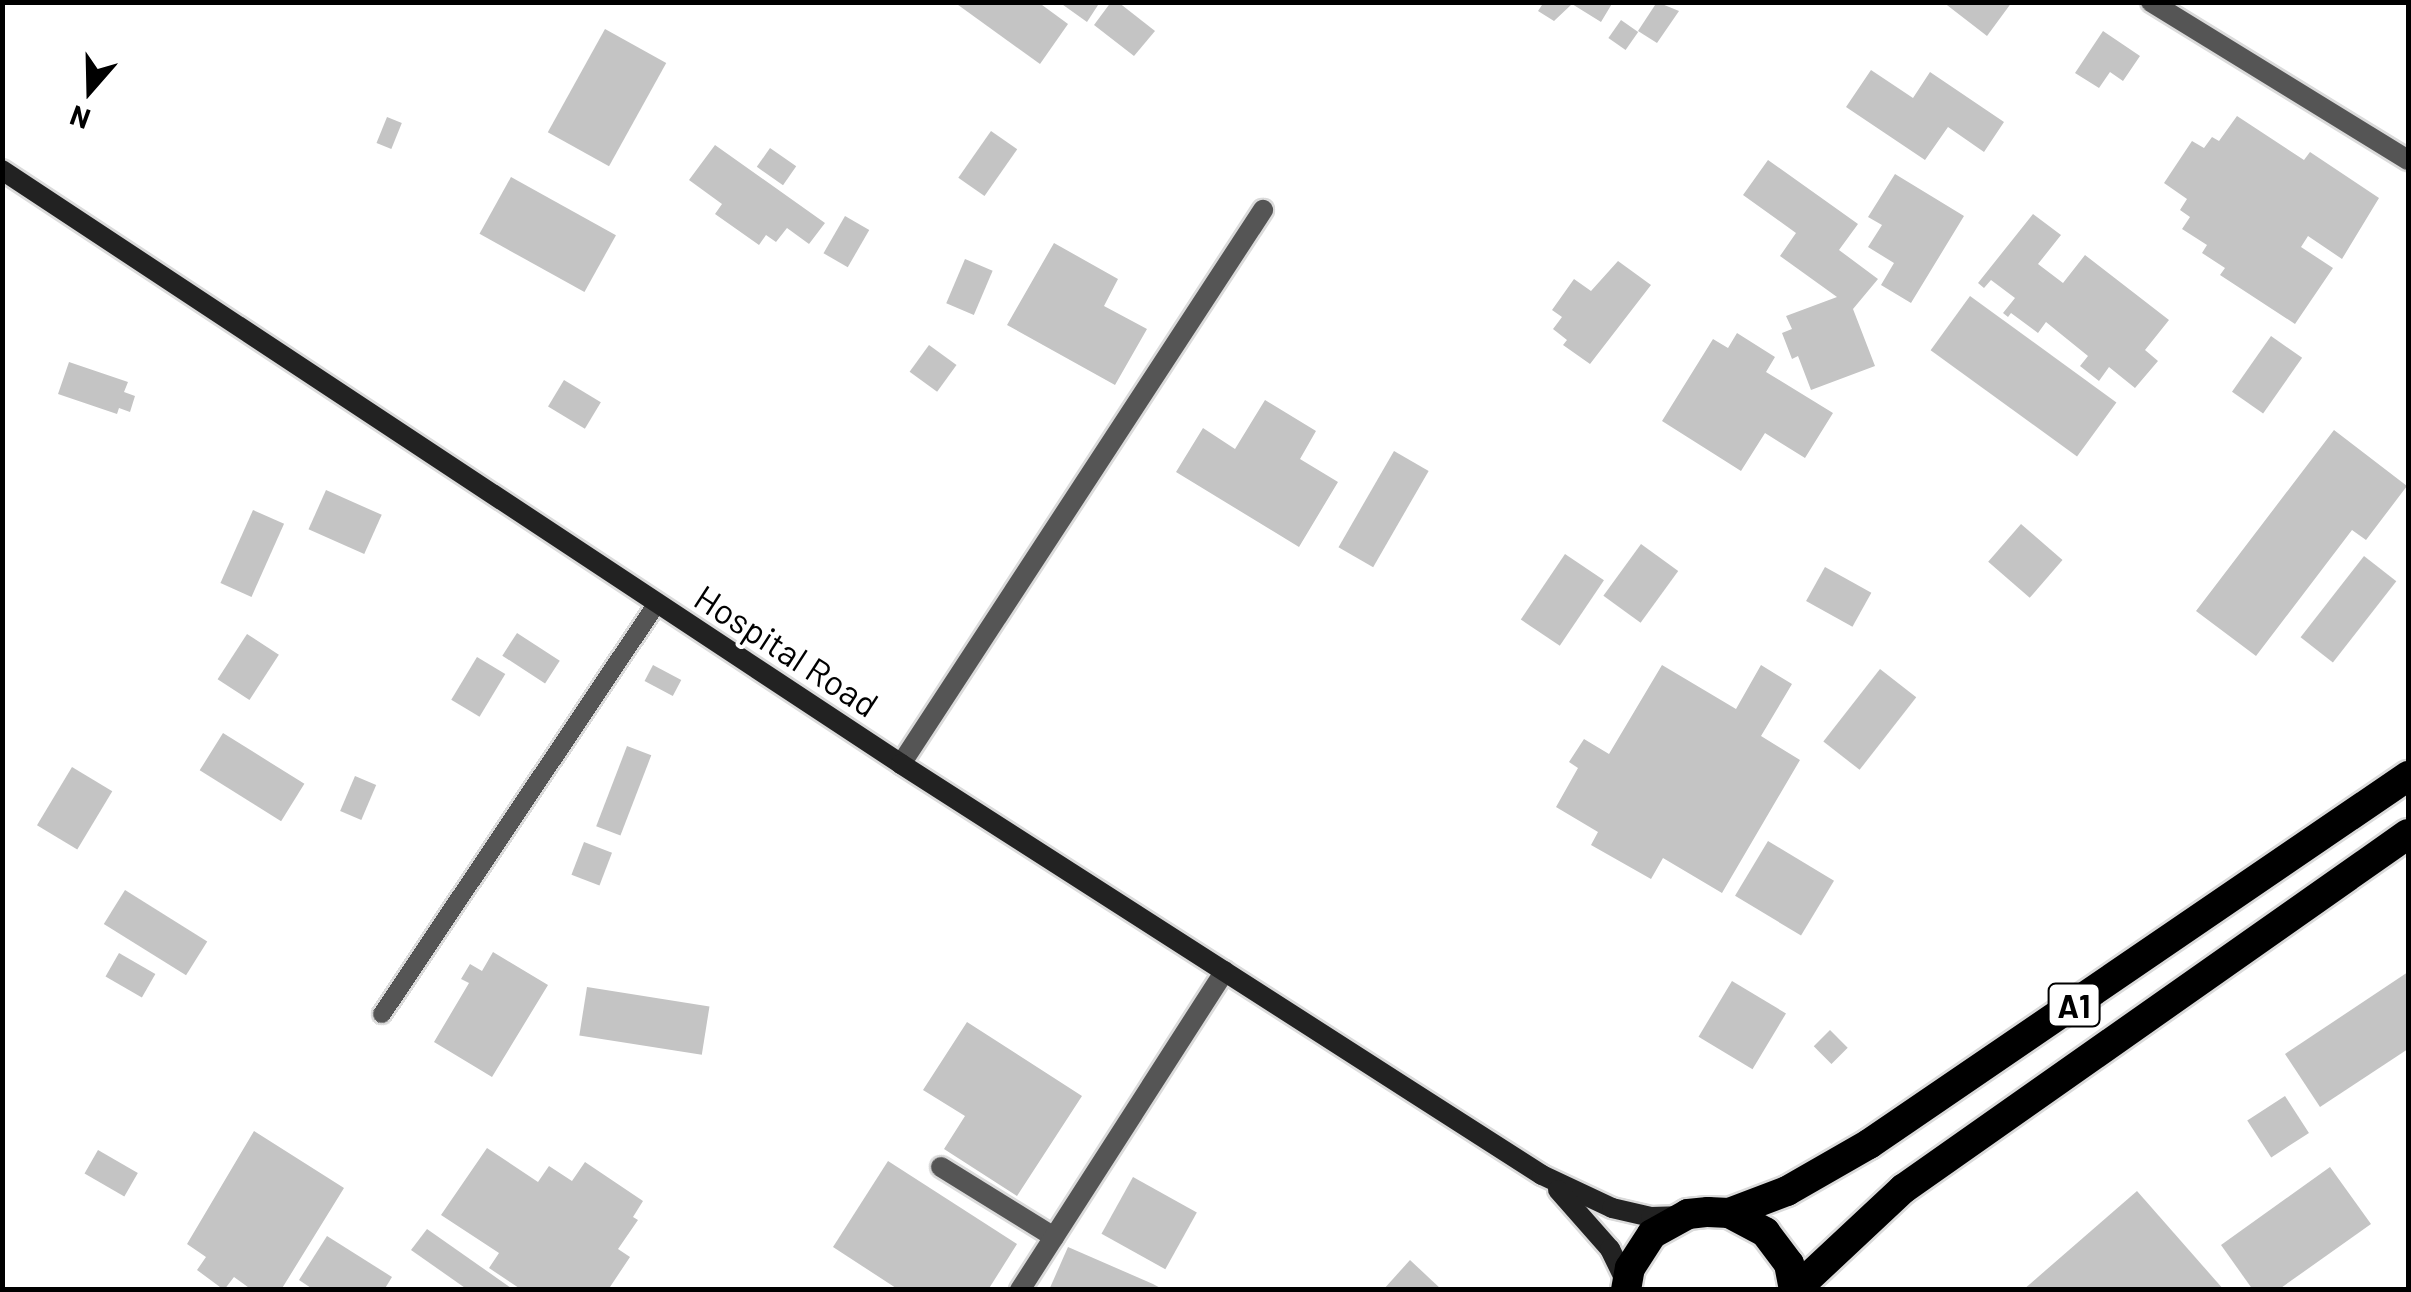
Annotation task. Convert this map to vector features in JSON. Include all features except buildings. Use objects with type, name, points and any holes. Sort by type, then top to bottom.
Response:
[{"type":"highway","name":"A1","points":[[1729,1214],[1787,1191],[1870,1144],[2408,776]]},
{"type":"highway","name":"A1","points":[[1795,1290],[1861,1224],[1903,1189],[2408,834]]},
{"type":"highway","points":[[1626,1288],[1640,1249],[1652,1234],[1688,1214],[1729,1214],[1757,1226],[1779,1247],[1795,1290]]},
{"type":"highway","points":[[1822,1290],[1834,1257],[1861,1224]]},
{"type":"street","points":[[2151,2],[2408,160]]},
{"type":"street","name":"Hospital Road","points":[[2,170],[901,764],[1542,1175]]},
{"type":"street","points":[[901,764],[1263,210]]},
{"type":"street","points":[[1020,1290],[1225,972]]},
{"type":"street","points":[[941,1168],[1054,1237]]},
{"type":"street","points":[[1542,1175],[1612,1208],[1651,1217],[1688,1214]]},
{"type":"street","points":[[1542,1175],[1599,1234],[1620,1262],[1626,1288]]},
{"type":"lane","points":[[382,1014],[657,602]]}]
